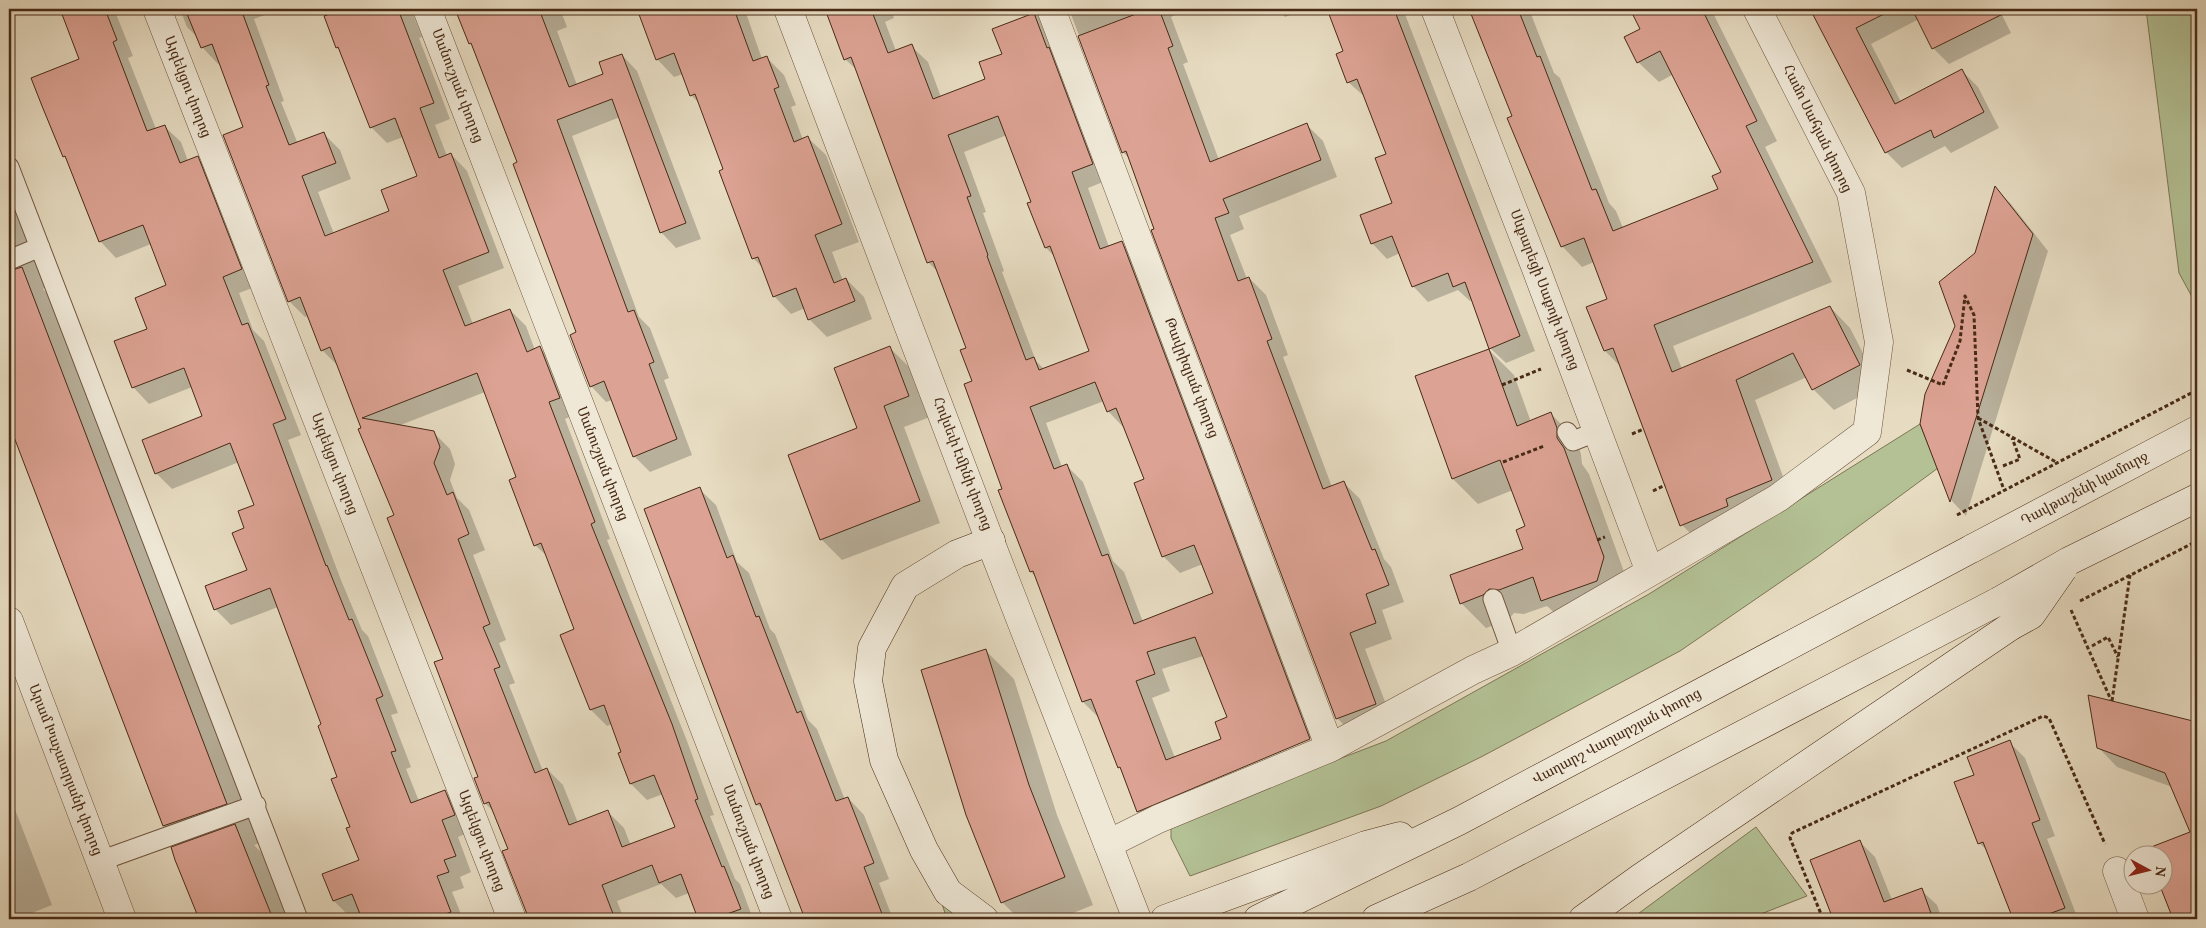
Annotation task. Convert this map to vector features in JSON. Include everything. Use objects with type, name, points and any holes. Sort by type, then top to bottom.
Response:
[{"type":"street","name":"Այգեկցու փողոց","points":[[157,9],[512,919]]},
{"type":"street","name":"Մանուշյան փողոց","points":[[427,9],[778,919]]},
{"type":"street","name":"Հովսեփ Էմինի փողոց","points":[[788,9],[1137,919]]},
{"type":"street","name":"Թավրիզյան փողոց","points":[[1051,9],[1330,748]]},
{"type":"street","name":"Սևքարեցի Սաքոյի փողոց","points":[[1435,9],[1598,431],[1650,572]]},
{"type":"street","name":"Համո Սահյան փողոց","points":[[1111,852],[1158,819],[1330,748],[1473,670],[1512,652],[1778,498],[1867,432],[1878,346],[1851,193],[1757,9]]},
{"type":"street","name":"Դավթաշենի կամուրջ","points":[[1973,548],[2197,430]]},
{"type":"street","points":[[1376,919],[1469,877],[1999,601],[2069,562],[2197,498]]},
{"type":"street","points":[[984,919],[948,892],[924,850],[884,760],[868,681],[872,648],[905,586],[957,554],[991,541]]},
{"type":"street","name":"Վաղարշ Վաղարշյան փողոց","points":[[1258,919],[1459,820],[1973,548]]},
{"type":"street","points":[[1583,919],[1640,878],[2011,626],[2030,615],[2069,562]]},
{"type":"street","name":"Արամ Խաչատրյանի փողոց","points":[[9,621],[122,919]]},
{"type":"street","points":[[1165,919],[1366,845],[1459,820]]},
{"type":"street","points":[[2117,871],[2135,919]]},
{"type":"lane","points":[[9,167],[298,919]]},
{"type":"lane","points":[[9,260],[40,248]]},
{"type":"lane","points":[[1560,437],[1573,441],[1598,431]]},
{"type":"lane","points":[[1493,599],[1512,652]]},
{"type":"lane","points":[[100,861],[256,806]]},
{"type":"path","points":[[1878,346],[1909,371],[1943,385],[1960,341],[1965,296],[1974,315],[1978,418],[2004,490]]},
{"type":"path","points":[[1502,385],[1531,373]]},
{"type":"path","points":[[1957,516],[2056,462],[2197,390]]},
{"type":"path","points":[[1978,418],[2056,462]]},
{"type":"path","points":[[1503,462],[1560,437]]},
{"type":"path","points":[[2003,466],[2020,459],[2011,437]]},
{"type":"path","points":[[1597,540],[1606,537]]},
{"type":"path","points":[[2078,602],[2197,541]]},
{"type":"path","points":[[2069,607],[2112,701],[2130,575]]},
{"type":"path","points":[[2092,646],[2108,637],[2118,657]]},
{"type":"path","points":[[1821,919],[1821,914],[1790,838],[1792,832],[2043,716],[2049,718],[2117,871]]},
{"type":"green space","points":[[2146,9],[2197,9],[2197,306],[2179,273]]},
{"type":"green space","points":[[1920,424],[1938,468],[1817,557],[1680,651],[1481,757],[1381,806],[1190,876],[1171,838],[1171,826],[1179,820],[1386,741],[1649,594]]},
{"type":"green space","points":[[1756,827],[1807,896],[1748,919],[1631,919]]},
{"type":"green space","points":[[941,901],[965,919],[947,919]]},
{"type":"building","points":[[60,9],[105,9],[117,40],[113,42],[147,131],[165,125],[180,163],[198,156],[242,269],[223,277],[242,325],[248,323],[286,419],[273,424],[326,566],[349,620],[352,619],[383,696],[376,699],[396,751],[391,752],[411,803],[445,790],[455,815],[442,820],[456,856],[444,860],[449,872],[437,876],[451,912],[432,919],[362,919],[352,894],[333,901],[322,874],[359,860],[346,828],[350,827],[331,779],[337,777],[318,726],[321,724],[270,588],[214,610],[205,586],[247,570],[232,533],[244,528],[238,511],[254,505],[230,443],[155,474],[142,440],[202,416],[184,368],[132,388],[114,341],[147,329],[135,298],[166,285],[143,225],[99,242],[65,156],[63,157],[31,78],[79,59]]},
{"type":"building","points":[[185,9],[241,9],[269,85],[266,86],[289,145],[324,132],[336,163],[302,176],[325,236],[389,211],[381,190],[417,176],[395,118],[370,128],[324,16],[343,9],[398,9],[434,103],[420,108],[439,158],[451,153],[489,252],[443,270],[465,326],[510,309],[527,352],[540,346],[560,398],[549,402],[595,522],[591,524],[672,724],[698,799],[695,800],[741,909],[713,919],[698,919],[681,874],[659,883],[652,865],[602,885],[615,919],[529,919],[502,851],[508,849],[489,802],[484,804],[474,778],[478,777],[434,662],[443,659],[387,518],[394,515],[358,429],[361,428],[330,347],[321,351],[300,297],[288,302],[223,135],[243,127],[212,44],[201,48]],"holes":[[[477,373],[516,477],[509,480],[534,546],[541,543],[574,629],[560,635],[590,710],[604,705],[621,752],[618,753],[630,784],[654,775],[675,827],[622,847],[608,810],[569,825],[547,768],[535,773],[494,669],[500,667],[483,627],[490,624],[458,539],[469,534],[453,492],[447,495],[434,463],[440,447],[434,431],[362,418]]]},
{"type":"building","points":[[455,9],[539,9],[569,87],[603,74],[599,62],[622,54],[686,223],[660,233],[612,99],[557,120],[628,312],[634,310],[654,362],[649,364],[677,439],[633,457],[604,381],[590,387],[570,335],[576,332],[513,164],[517,162],[471,43],[469,44]]},
{"type":"building","points":[[637,9],[734,9],[753,61],[767,56],[779,87],[774,89],[794,142],[808,136],[842,224],[815,235],[834,283],[846,278],[855,301],[808,320],[796,288],[773,297],[758,257],[752,259],[719,171],[723,169],[695,94],[690,96],[674,53],[656,60]]},
{"type":"building","points":[[825,9],[871,9],[888,53],[912,44],[933,99],[985,79],[979,62],[1002,54],[992,29],[1034,13],[1047,48],[1049,47],[1093,164],[1072,172],[1100,249],[1122,241],[1310,739],[1137,812],[1091,699],[1082,702],[1033,571],[1030,572],[998,490],[1002,489],[964,384],[972,381],[960,350],[966,348],[933,261],[927,263],[851,57],[844,60]],"holes":[[[998,116],[1031,202],[1027,203],[1045,248],[1050,246],[1089,351],[1039,370],[1034,357],[1026,360],[987,256],[967,197],[971,196],[948,135]],[[1095,382],[1107,412],[1116,408],[1144,479],[1134,483],[1162,557],[1194,545],[1213,593],[1134,624],[1108,554],[1102,556],[1067,464],[1054,469],[1030,407]],[[1195,637],[1227,717],[1215,722],[1221,739],[1166,760],[1136,681],[1155,674],[1147,652]]]},
{"type":"building","points":[[1149,9],[1159,9],[1173,46],[1168,48],[1210,162],[1307,123],[1321,160],[1223,199],[1229,213],[1215,218],[1238,281],[1249,277],[1272,339],[1267,341],[1323,489],[1344,481],[1372,550],[1375,549],[1389,585],[1366,594],[1376,623],[1350,633],[1376,704],[1336,719],[1151,230],[1154,229],[1126,151],[1122,153],[1078,36]]},
{"type":"building","points":[[1327,9],[1394,9],[1520,336],[1489,349],[1465,282],[1453,287],[1448,273],[1412,287],[1392,236],[1371,244],[1360,215],[1392,203],[1375,158],[1386,154],[1357,79],[1347,83],[1336,54],[1343,51]]},
{"type":"building","points":[[1469,9],[1518,9],[1537,57],[1540,56],[1592,190],[1596,189],[1613,231],[1718,189],[1712,176],[1721,172],[1660,51],[1637,63],[1624,37],[1640,29],[1630,9],[1702,9],[1757,121],[1746,126],[1813,262],[1654,325],[1672,372],[1830,306],[1860,365],[1812,390],[1793,353],[1736,380],[1772,480],[1726,499],[1728,506],[1680,526],[1613,348],[1604,351],[1586,307],[1607,299],[1584,238],[1561,247],[1507,118],[1512,116]]},
{"type":"building","points":[[1810,9],[1894,9],[1856,28],[1895,104],[1962,69],[1984,112],[1934,138],[1931,130],[1885,153]]},
{"type":"building","points":[[1912,9],[2013,9],[1932,49]]},
{"type":"building","points":[[1995,186],[2033,234],[1950,502],[1920,424],[1925,394],[1955,326],[1939,282],[1975,253]]},
{"type":"building","points":[[22,267],[227,804],[163,826],[9,424],[9,271]]},
{"type":"building","points":[[890,346],[909,396],[884,406],[920,501],[820,540],[788,455],[857,428],[834,368]]},
{"type":"building","points":[[1489,349],[1517,426],[1551,412],[1557,428],[1557,438],[1564,448],[1604,557],[1597,581],[1541,601],[1533,577],[1499,590],[1489,589],[1483,595],[1460,604],[1450,575],[1523,549],[1516,530],[1525,526],[1500,460],[1452,479],[1415,376]]},
{"type":"building","points":[[700,487],[727,558],[733,555],[756,617],[759,616],[797,713],[801,711],[836,801],[848,797],[874,863],[864,867],[884,919],[805,919],[760,803],[756,805],[644,509]]},
{"type":"building","points":[[986,649],[1029,785],[1065,877],[1001,903],[966,815],[921,670]]},
{"type":"building","points":[[2088,695],[2197,722],[2197,915],[2186,919],[2173,919],[2164,896],[2174,896],[2174,846],[2154,846],[2190,832],[2165,773],[2097,748]]},
{"type":"building","points":[[2010,740],[2040,820],[2032,823],[2065,908],[2035,919],[2013,919],[1983,842],[1978,844],[1954,782],[1974,775],[1967,757]]},
{"type":"building","points":[[235,824],[273,919],[199,919],[175,860],[171,847]]},
{"type":"building","points":[[1860,840],[1884,902],[1922,888],[1933,919],[1833,919],[1810,860]]}]
